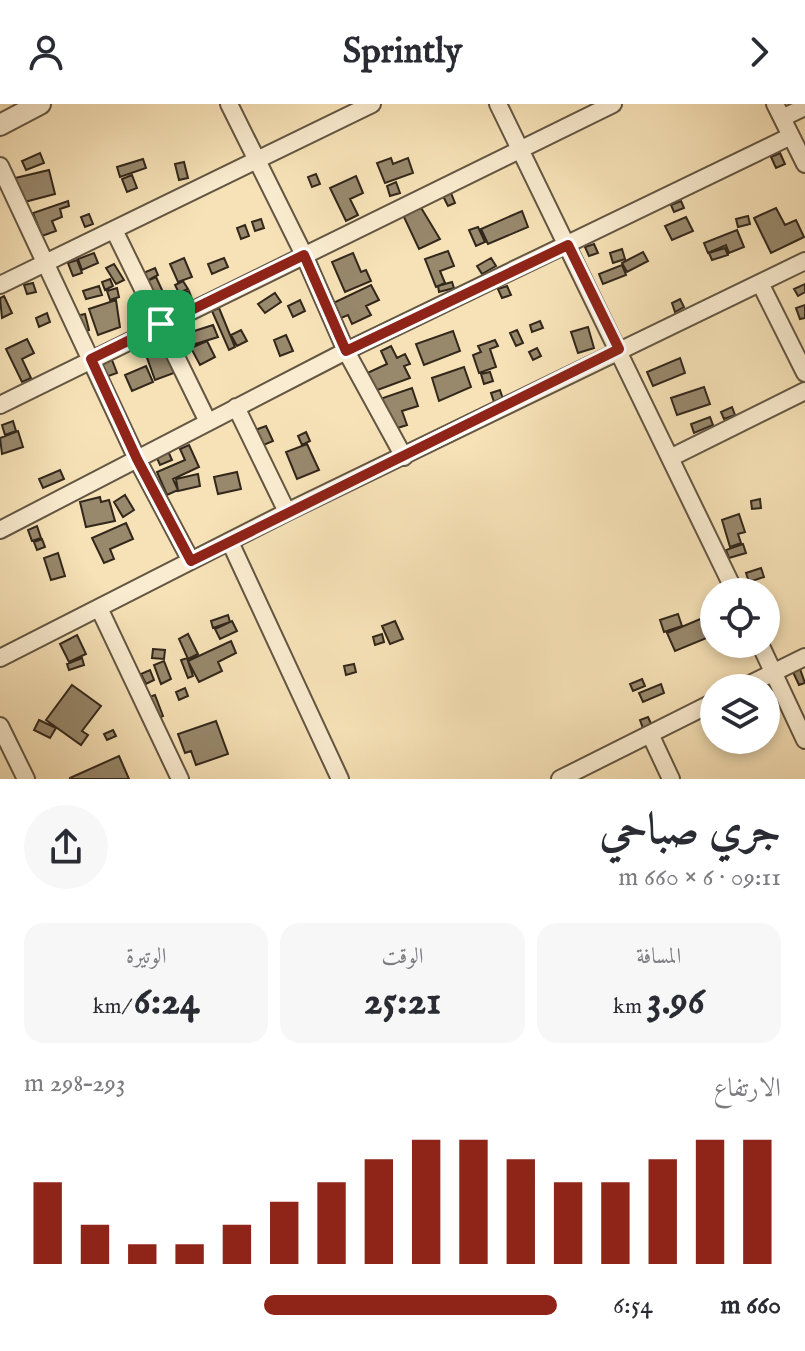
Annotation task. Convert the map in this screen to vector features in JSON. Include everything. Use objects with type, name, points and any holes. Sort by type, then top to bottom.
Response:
[{"type":"street","points":[[0,125],[40,104]]},
{"type":"street","points":[[229,104],[304,255],[346,351],[404,457]]},
{"type":"street","points":[[0,285],[372,104]]},
{"type":"street","points":[[498,104],[728,578]]},
{"type":"street","points":[[0,405],[613,104]]},
{"type":"street","points":[[805,107],[778,111],[805,164]]},
{"type":"street","points":[[0,530],[346,351],[791,136]]},
{"type":"street","points":[[0,166],[137,459],[191,561]]},
{"type":"street","points":[[114,230],[208,422]]},
{"type":"street","points":[[0,658],[287,512],[805,261]]},
{"type":"street","points":[[760,283],[805,373]]},
{"type":"street","points":[[670,458],[805,391]]},
{"type":"street","points":[[236,407],[287,512]]},
{"type":"street","points":[[230,542],[340,779]]},
{"type":"street","points":[[99,608],[180,779]]},
{"type":"street","points":[[773,673],[805,657]]},
{"type":"street","points":[[766,658],[805,740]]},
{"type":"street","points":[[560,779],[700,709]]},
{"type":"street","points":[[0,726],[26,779]]},
{"type":"street","points":[[650,734],[671,779]]},
{"type":"building","points":[[40,153],[44,163],[26,170],[22,161]]},
{"type":"building","points":[[780,153],[785,164],[776,168],[771,157]]},
{"type":"building","points":[[391,158],[393,164],[408,158],[413,173],[385,183],[377,163]]},
{"type":"building","points":[[143,159],[146,168],[120,177],[117,167]]},
{"type":"building","points":[[184,162],[188,178],[179,180],[175,164]]},
{"type":"building","points":[[49,170],[55,194],[17,204],[11,179]]},
{"type":"building","points":[[316,174],[320,184],[312,187],[308,177]]},
{"type":"building","points":[[132,175],[137,188],[127,192],[122,179]]},
{"type":"building","points":[[356,176],[363,193],[350,199],[358,215],[346,221],[330,188]]},
{"type":"building","points":[[396,182],[400,193],[390,196],[387,186]]},
{"type":"building","points":[[451,193],[455,203],[448,206],[443,196]]},
{"type":"building","points":[[68,201],[69,206],[60,209],[62,217],[52,221],[56,231],[42,236],[33,213]]},
{"type":"building","points":[[681,201],[684,208],[674,212],[671,205]]},
{"type":"building","points":[[420,206],[440,239],[419,249],[403,215]]},
{"type":"building","points":[[776,208],[785,225],[796,220],[804,237],[771,253],[754,218]]},
{"type":"building","points":[[522,211],[528,227],[488,244],[481,229]]},
{"type":"building","points":[[89,214],[93,224],[85,227],[81,217]]},
{"type":"building","points":[[748,216],[750,224],[738,227],[736,219]]},
{"type":"building","points":[[686,217],[693,231],[672,240],[665,226]]},
{"type":"building","points":[[261,219],[264,228],[255,231],[252,222]]},
{"type":"building","points":[[245,225],[249,236],[241,239],[237,228]]},
{"type":"building","points":[[478,227],[485,242],[476,246],[469,230]]},
{"type":"building","points":[[737,230],[744,247],[729,253],[726,245],[708,253],[704,243]]},
{"type":"building","points":[[594,244],[598,253],[589,256],[585,247]]},
{"type":"building","points":[[725,248],[728,255],[712,260],[709,253]]},
{"type":"building","points":[[622,249],[625,259],[613,263],[610,253]]},
{"type":"building","points":[[448,251],[454,266],[440,271],[445,283],[436,287],[425,259]]},
{"type":"building","points":[[643,252],[648,261],[627,272],[622,263]]},
{"type":"building","points":[[94,253],[98,263],[82,270],[78,259]]},
{"type":"building","points":[[353,253],[361,272],[366,270],[371,281],[345,292],[332,262]]},
{"type":"building","points":[[184,258],[192,277],[178,282],[170,264]]},
{"type":"building","points":[[224,258],[228,267],[212,274],[208,264]]},
{"type":"building","points":[[491,258],[496,266],[482,274],[477,266]]},
{"type":"building","points":[[77,260],[82,273],[73,276],[68,263]]},
{"type":"building","points":[[114,264],[124,280],[116,284],[106,268]]},
{"type":"building","points":[[622,265],[626,275],[603,284],[599,274]]},
{"type":"building","points":[[155,268],[158,275],[145,282],[141,274]]},
{"type":"building","points":[[156,277],[168,303],[159,307],[147,281]]},
{"type":"building","points":[[110,279],[113,286],[105,290],[102,282]]},
{"type":"building","points":[[183,281],[188,289],[179,293],[175,285]]},
{"type":"building","points":[[452,282],[454,288],[439,292],[438,286]]},
{"type":"building","points":[[33,283],[36,292],[27,294],[24,285]]},
{"type":"building","points":[[805,284],[805,292],[798,296],[794,289]]},
{"type":"building","points":[[371,285],[379,300],[366,306],[371,315],[352,324],[348,315],[334,321],[327,306]]},
{"type":"building","points":[[99,286],[102,295],[86,299],[83,291]]},
{"type":"building","points":[[507,286],[511,295],[502,298],[498,289]]},
{"type":"building","points":[[117,288],[119,297],[110,300],[107,291]]},
{"type":"building","points":[[189,291],[192,299],[184,302],[181,294]]},
{"type":"building","points":[[275,293],[281,302],[265,313],[258,304]]},
{"type":"building","points":[[4,296],[12,313],[2,318],[0,298]]},
{"type":"building","points":[[680,299],[684,307],[675,312],[672,303]]},
{"type":"building","points":[[116,300],[120,327],[98,335],[89,309]]},
{"type":"building","points":[[300,300],[305,311],[293,317],[288,306]]},
{"type":"building","points":[[805,305],[805,318],[800,319],[796,308]]},
{"type":"building","points":[[219,308],[235,347],[229,350],[212,311]]},
{"type":"building","points":[[47,313],[50,322],[39,327],[36,318]]},
{"type":"building","points":[[85,314],[89,330],[80,332],[76,316]]},
{"type":"building","points":[[540,321],[543,328],[532,332],[530,325]]},
{"type":"building","points":[[213,325],[218,337],[189,346],[185,334]]},
{"type":"building","points":[[588,327],[594,348],[578,353],[571,332]]},
{"type":"building","points":[[241,330],[247,341],[237,346],[231,335]]},
{"type":"building","points":[[517,330],[523,343],[516,346],[510,333]]},
{"type":"building","points":[[453,331],[460,351],[424,365],[416,344]]},
{"type":"building","points":[[170,335],[182,370],[155,380],[146,355],[160,350],[156,339]]},
{"type":"building","points":[[286,335],[293,351],[280,356],[274,340]]},
{"type":"building","points":[[27,339],[34,353],[22,359],[31,378],[22,382],[6,349]]},
{"type":"building","points":[[495,340],[498,346],[490,349],[496,367],[479,373],[473,355],[481,352],[478,346]]},
{"type":"building","points":[[207,341],[215,357],[200,365],[191,348]]},
{"type":"building","points":[[391,346],[397,358],[405,354],[410,364],[404,366],[410,378],[372,392],[363,375],[387,364],[381,351]]},
{"type":"building","points":[[537,348],[541,356],[533,360],[529,352]]},
{"type":"building","points":[[680,358],[685,373],[653,386],[647,372]]},
{"type":"building","points":[[112,360],[117,373],[100,379],[95,367]]},
{"type":"building","points":[[146,366],[153,382],[132,391],[125,375]]},
{"type":"building","points":[[464,367],[471,387],[439,401],[432,378]]},
{"type":"building","points":[[490,372],[493,381],[484,384],[481,374]]},
{"type":"building","points":[[704,387],[710,404],[677,415],[671,398]]},
{"type":"building","points":[[412,388],[418,406],[402,411],[407,425],[388,431],[377,400]]},
{"type":"building","points":[[500,390],[503,399],[494,402],[491,393]]},
{"type":"building","points":[[732,407],[735,415],[724,419],[721,412]]},
{"type":"building","points":[[710,417],[713,425],[694,433],[691,424]]},
{"type":"building","points":[[13,421],[16,431],[5,435],[2,425]]},
{"type":"building","points":[[266,426],[273,441],[254,449],[247,433]]},
{"type":"building","points":[[18,431],[23,447],[2,454],[0,438]]},
{"type":"building","points":[[306,432],[310,441],[302,445],[298,436]]},
{"type":"building","points":[[307,444],[319,470],[297,479],[286,452]]},
{"type":"building","points":[[189,445],[199,467],[173,479],[178,490],[167,495],[157,472],[185,460],[180,449]]},
{"type":"building","points":[[168,451],[172,460],[160,465],[156,456]]},
{"type":"building","points":[[60,470],[64,479],[43,488],[39,479]]},
{"type":"building","points":[[237,472],[241,489],[218,494],[214,477]]},
{"type":"building","points":[[198,474],[200,486],[178,491],[176,479]]},
{"type":"building","points":[[125,495],[134,510],[123,517],[114,502]]},
{"type":"building","points":[[100,497],[101,502],[109,500],[115,521],[86,527],[80,502]]},
{"type":"building","points":[[760,499],[761,508],[752,509],[751,501]]},
{"type":"building","points":[[739,514],[745,532],[738,534],[741,543],[730,547],[722,520]]},
{"type":"building","points":[[126,523],[133,539],[110,549],[114,559],[104,563],[92,538]]},
{"type":"building","points":[[37,526],[41,538],[32,541],[28,530]]},
{"type":"building","points":[[42,539],[45,547],[37,550],[34,542]]},
{"type":"building","points":[[743,544],[746,553],[729,558],[726,550]]},
{"type":"building","points":[[58,553],[65,576],[51,580],[44,558]]},
{"type":"building","points":[[761,568],[764,577],[748,578],[746,573]]},
{"type":"building","points":[[678,614],[682,626],[664,632],[660,620]]},
{"type":"building","points":[[228,615],[230,622],[213,628],[211,621]]},
{"type":"building","points":[[700,619],[700,641],[675,651],[667,633]]},
{"type":"building","points":[[232,621],[237,631],[220,639],[215,629]]},
{"type":"building","points":[[395,621],[403,639],[390,644],[382,626]]},
{"type":"building","points":[[188,634],[198,654],[188,659],[179,639]]},
{"type":"building","points":[[382,634],[384,642],[375,645],[373,637]]},
{"type":"building","points":[[77,635],[86,654],[69,662],[60,644]]},
{"type":"building","points":[[231,641],[236,653],[218,662],[222,671],[199,682],[188,661]]},
{"type":"building","points":[[153,649],[165,650],[164,659],[152,658]]},
{"type":"building","points":[[82,658],[84,665],[69,670],[67,664]]},
{"type":"building","points":[[187,658],[193,676],[188,678],[181,660]]},
{"type":"building","points":[[164,661],[171,679],[161,684],[154,665]]},
{"type":"building","points":[[354,664],[356,672],[346,675],[344,666]]},
{"type":"building","points":[[800,669],[805,683],[799,685],[793,672]]},
{"type":"building","points":[[150,670],[154,680],[146,684],[141,674]]},
{"type":"building","points":[[642,679],[645,686],[633,691],[630,684]]},
{"type":"building","points":[[661,684],[664,693],[643,702],[639,693]]},
{"type":"building","points":[[72,685],[101,706],[82,731],[88,735],[81,745],[46,720]]},
{"type":"building","points":[[185,688],[188,696],[179,700],[176,692]]},
{"type":"building","points":[[155,695],[163,716],[155,720],[146,698]]},
{"type":"building","points":[[648,717],[653,728],[644,731],[640,720]]},
{"type":"building","points":[[39,720],[56,728],[50,738],[34,730]]},
{"type":"building","points":[[216,721],[228,754],[196,765],[191,751],[185,753],[178,734]]},
{"type":"building","points":[[113,730],[116,736],[107,740],[104,734]]},
{"type":"building","points":[[119,756],[129,779],[70,779],[70,778]]},
{"type":"route","points":[[568,245],[619,349],[191,561],[137,459],[91,359],[161,324],[304,255],[346,351],[568,245]]}]
